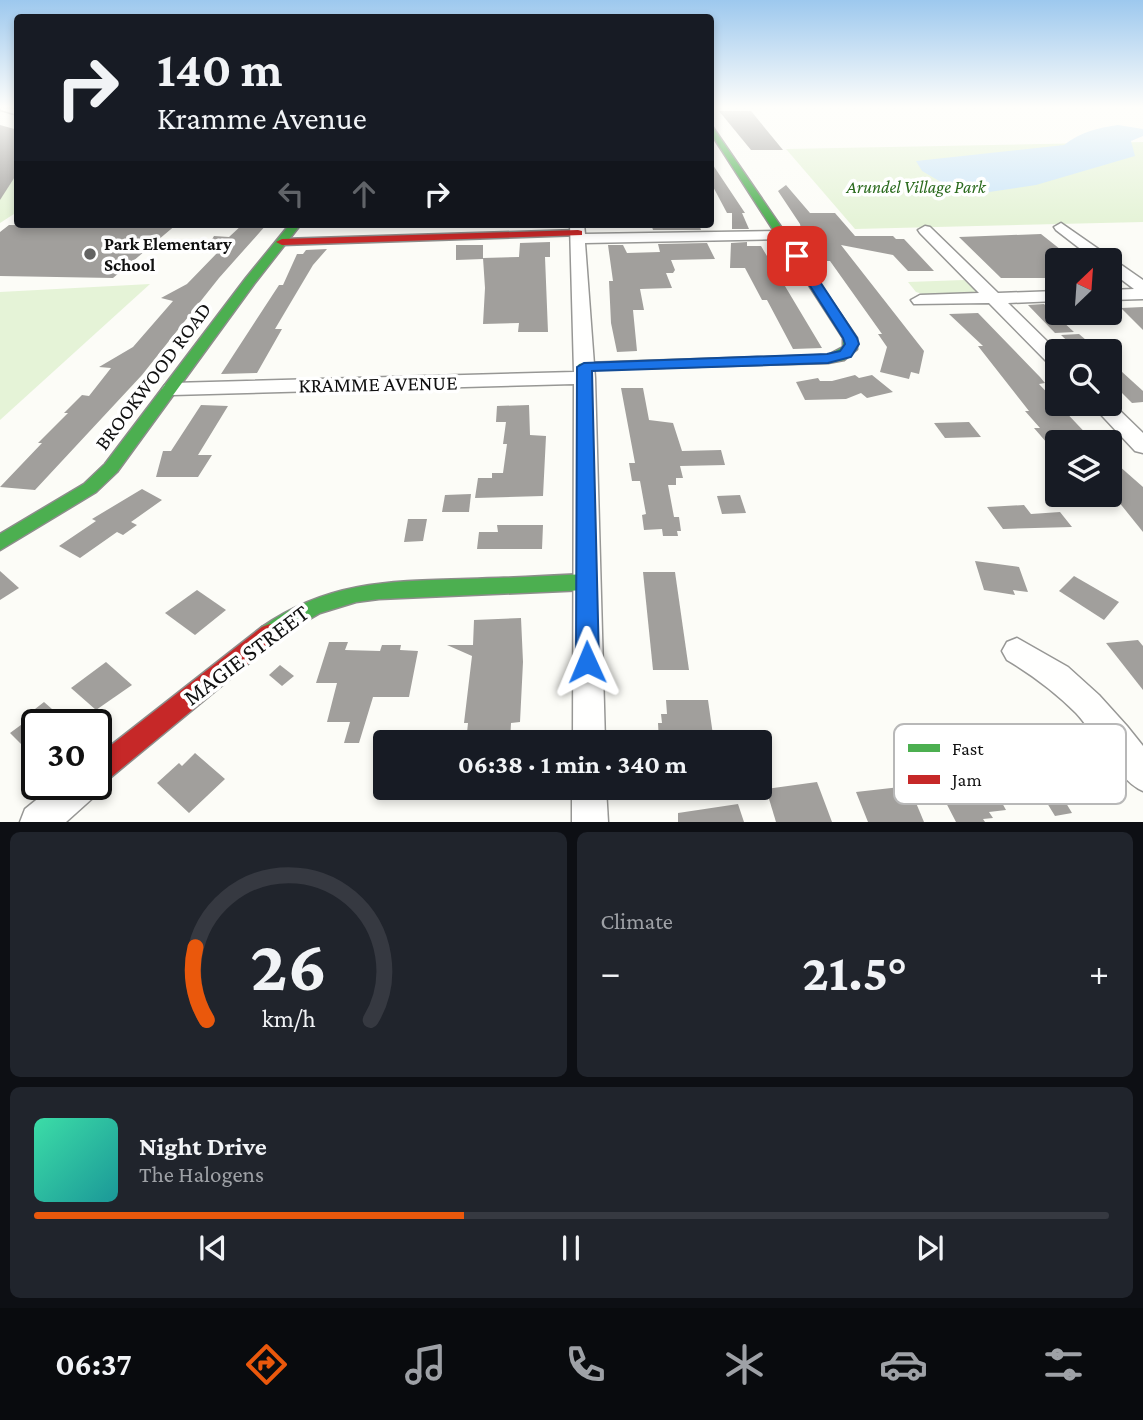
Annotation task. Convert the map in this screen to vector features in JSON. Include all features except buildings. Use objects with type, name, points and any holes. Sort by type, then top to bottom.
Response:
[{"type":"street","name":"KRAMME AVENUE","points":[[172,389],[585,373],[828,359],[846,354],[852,344],[850,338],[783,235],[718,146]]},
{"type":"street","points":[[1061,227],[1089,248]]},
{"type":"street","name":"BROOKWOOD ROAD","points":[[0,543],[90,488],[111,468],[293,228]]},
{"type":"street","points":[[925,230],[1045,349]]},
{"type":"street","points":[[578,232],[585,373],[589,730]]},
{"type":"street","points":[[282,242],[578,232],[783,235]]},
{"type":"street","points":[[1122,272],[1143,288]]},
{"type":"street","points":[[1122,295],[1143,294]]},
{"type":"street","points":[[920,300],[1045,296]]},
{"type":"street","points":[[1113,416],[1143,446]]},
{"type":"street","name":"MAGIE STREET","points":[[112,761],[291,616],[333,596],[364,591],[586,582]]},
{"type":"street","points":[[1017,651],[1049,668],[1077,691],[1107,724]]},
{"type":"street","points":[[1126,750],[1143,774]]},
{"type":"street","points":[[38,821],[64,800]]},
{"type":"street","points":[[589,800],[590,821]]},
{"type":"green space","name":"Arundel Village Park","points":[[1143,146],[1143,222],[855,229],[786,149]]},
{"type":"green space","points":[[14,153],[14,214],[0,223],[0,157]]},
{"type":"green space","points":[[964,280],[978,293],[926,295],[916,292],[908,282]]},
{"type":"green space","points":[[150,284],[0,420],[0,292]]},
{"type":"water","points":[[1051,146],[1132,146],[1135,156],[1036,185],[969,195],[960,193],[922,171],[916,161]]},
{"type":"traffic: fast","points":[[584,367],[828,359],[839,357],[850,349],[850,338],[724,146]]},
{"type":"traffic: fast","points":[[0,543],[90,488],[111,468],[293,228]]},
{"type":"traffic: fast","points":[[270,633],[313,607],[356,594],[402,589],[586,582]]},
{"type":"traffic: jam","points":[[282,242],[578,233]]},
{"type":"traffic: jam","points":[[112,760],[270,633]]},
{"type":"place","name":"Park Elementary School","points":[[90,254]]},
{"type":"route","points":[[587,662],[584,367],[828,359],[846,354],[852,344],[850,338],[797,256]]}]
